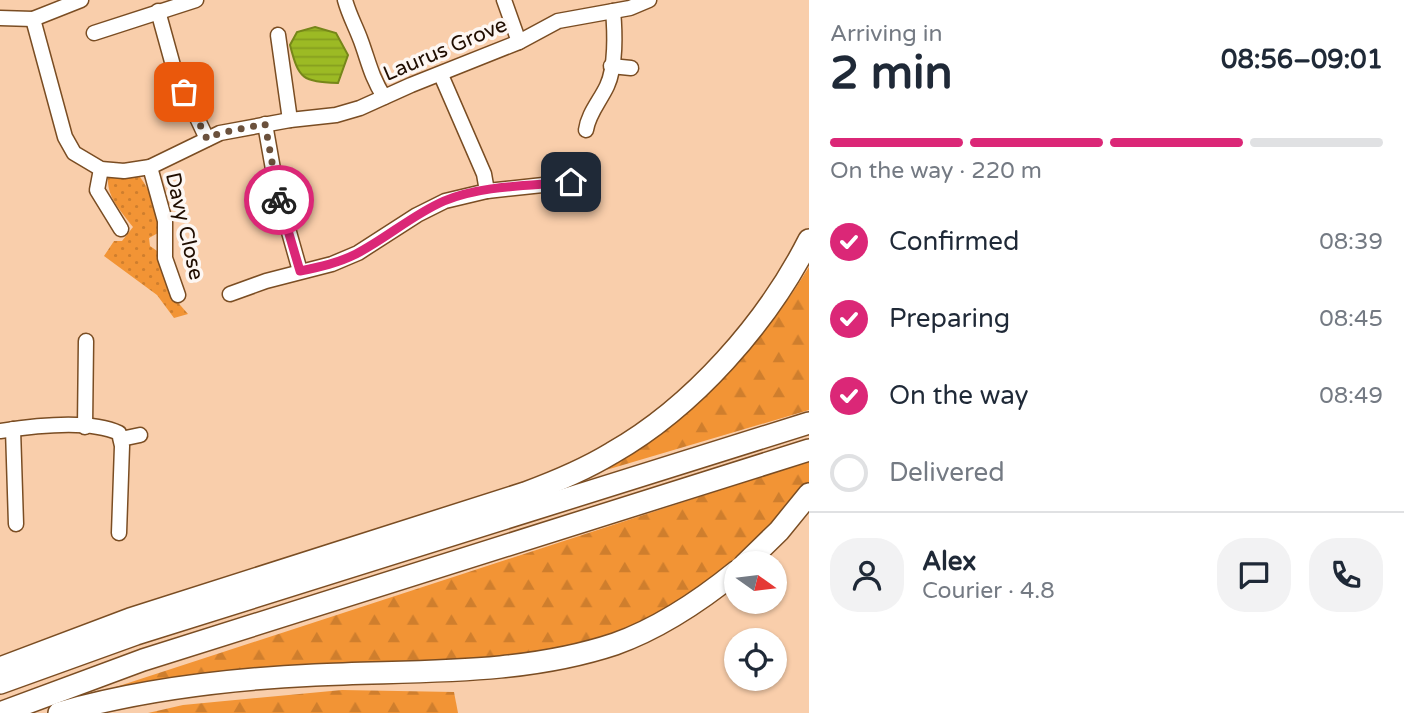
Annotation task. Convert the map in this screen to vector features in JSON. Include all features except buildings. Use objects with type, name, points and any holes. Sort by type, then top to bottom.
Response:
[{"type":"highway","points":[[0,668],[130,620],[525,494],[590,466],[638,437],[680,405],[701,384],[763,313],[797,263],[809,240]]},
{"type":"highway","points":[[0,683],[136,634],[808,424]]},
{"type":"highway","points":[[0,713],[143,660],[807,450]]},
{"type":"highway","points":[[758,551],[779,531],[809,494]]},
{"type":"highway","points":[[60,713],[140,693],[252,679],[502,666],[586,653],[617,643],[665,621],[724,581]]},
{"type":"highway","points":[[91,713],[208,685]]},
{"type":"street","points":[[0,18],[33,19],[82,0]]},
{"type":"street","points":[[94,33],[196,0]]},
{"type":"street","points":[[345,0],[362,41],[373,80],[384,97]]},
{"type":"street","points":[[504,0],[519,42]]},
{"type":"street","name":"Laurus Grove","points":[[101,169],[124,171],[150,167],[220,133],[290,120],[336,115],[360,108],[519,42],[558,21],[631,8],[649,0]]},
{"type":"street","points":[[586,131],[587,121],[609,83],[616,35],[613,10]]},
{"type":"street","points":[[158,11],[174,69],[207,139]]},
{"type":"street","points":[[33,19],[65,136],[74,153],[101,169],[97,190],[121,229]]},
{"type":"street","points":[[278,35],[290,120]]},
{"type":"street","points":[[611,66],[631,68]]},
{"type":"street","points":[[441,75],[484,174],[487,191]]},
{"type":"street","points":[[265,124],[276,186],[300,271]]},
{"type":"street","name":"Davy Close","points":[[150,167],[164,221],[165,258],[178,295]]},
{"type":"street","points":[[230,294],[300,271],[332,264],[358,253],[417,215],[445,201],[487,191],[571,182]]},
{"type":"street","points":[[85,427],[86,341]]},
{"type":"street","points":[[16,524],[6,430],[38,426],[109,429],[119,433],[122,446],[126,507],[119,533]]},
{"type":"street","points":[[121,439],[140,435]]},
{"type":"green space","points":[[140,177],[152,196],[157,211],[158,233],[149,238],[150,246],[160,253],[174,298],[188,314],[174,318],[157,295],[104,256],[114,241],[122,241],[133,227],[113,198],[108,178]]},
{"type":"green space","points":[[809,267],[809,410],[606,470],[666,428],[720,381],[767,327]]},
{"type":"green space","points":[[809,461],[809,482],[795,501],[777,523],[746,551],[724,551],[724,572],[716,579],[645,622],[567,651],[67,703]]},
{"type":"green space","points":[[342,690],[454,692],[458,713],[148,713],[183,705]]},
{"type":"shaded area","points":[[315,27],[336,33],[348,55],[338,83],[309,79],[296,65],[290,45],[297,32]]},
{"type":"way so far","points":[[184,92],[207,139],[220,133],[265,124],[279,200]]},
{"type":"route","points":[[279,200],[300,271],[332,264],[358,253],[417,215],[462,195],[571,182]]}]
